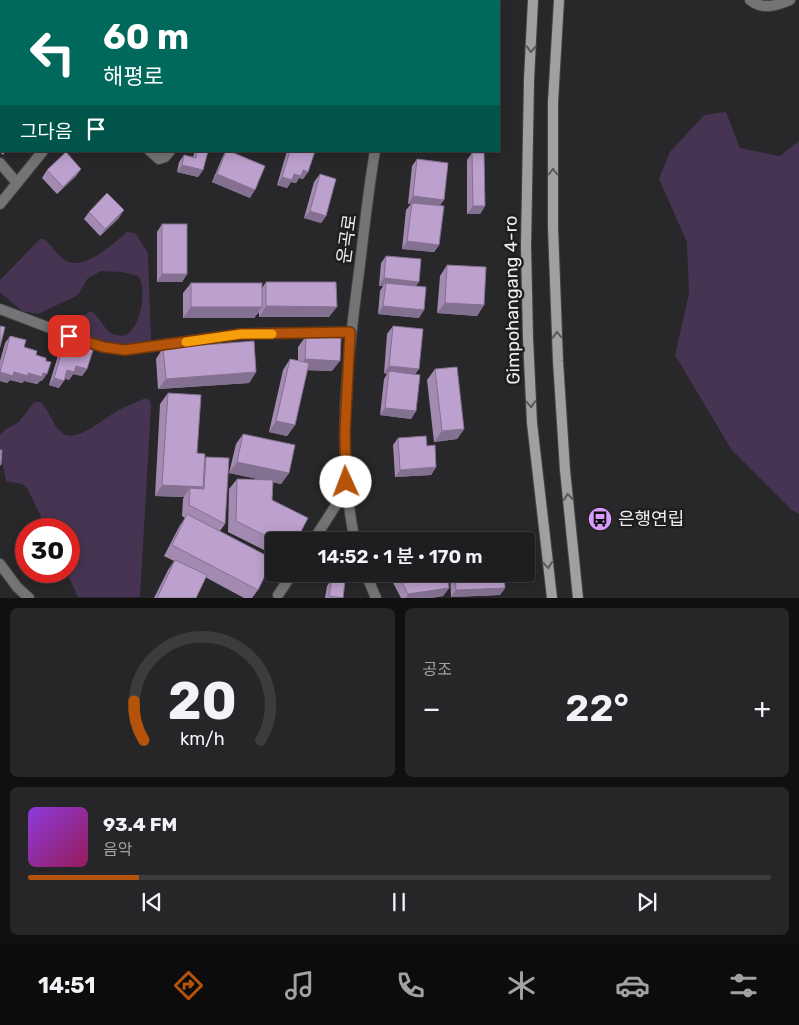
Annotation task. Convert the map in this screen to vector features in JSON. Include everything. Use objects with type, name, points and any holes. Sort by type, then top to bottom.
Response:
[{"type":"street","name":"Gimpohangang 4-ro","points":[[533,0],[529,80],[526,227],[528,338],[532,423],[552,598]]},
{"type":"street","points":[[559,0],[554,102],[554,237],[558,361],[565,470],[578,598]]},
{"type":"street","points":[[750,0],[758,6],[769,6],[790,0]]},
{"type":"street","points":[[0,204],[42,152]]},
{"type":"street","points":[[151,152],[159,159],[169,152]]},
{"type":"street","name":"운곡로","points":[[354,532],[346,482],[345,432],[350,332],[376,152]]},
{"type":"street","points":[[0,163],[17,183]]},
{"type":"street","points":[[0,309],[84,341],[103,347],[125,350],[241,334],[350,332]]},
{"type":"street","points":[[319,532],[336,505],[346,482]]},
{"type":"street","points":[[0,564],[17,587],[29,598]]},
{"type":"street","points":[[278,597],[287,582]]},
{"type":"street","points":[[369,582],[376,598]]},
{"type":"shaded area","points":[[726,112],[740,148],[780,156],[799,141],[799,514],[792,510],[731,449],[675,355],[689,294],[687,242],[659,179],[670,152],[704,115]]},
{"type":"shaded area","points":[[127,232],[135,233],[148,253],[151,340],[149,343],[112,345],[65,330],[64,327],[91,311],[108,331],[116,335],[125,335],[131,331],[137,322],[142,301],[141,282],[138,276],[122,272],[101,271],[88,278],[78,295],[38,314],[22,311],[0,292],[0,280],[40,239],[47,241],[63,259],[73,263],[90,259],[115,243]]},
{"type":"shaded area","points":[[146,398],[150,400],[151,406],[140,597],[78,597],[72,583],[80,583],[80,518],[42,518],[27,488],[22,484],[6,481],[0,450],[0,435],[6,429],[19,422],[34,402],[40,402],[43,405],[59,430],[68,436],[90,429],[127,406]]},
{"type":"building","points":[[66,152],[81,169],[63,187],[47,170]]},
{"type":"building","points":[[197,152],[208,152],[203,170],[182,165],[184,155],[196,158]]},
{"type":"building","points":[[226,152],[231,152],[265,166],[255,190],[217,174]]},
{"type":"building","points":[[290,152],[315,152],[308,172],[303,170],[301,176],[294,174],[292,180],[282,177]]},
{"type":"building","points":[[472,153],[484,153],[485,206],[473,206]]},
{"type":"building","points":[[417,159],[448,163],[444,200],[413,196]]},
{"type":"building","points":[[320,174],[336,179],[326,216],[310,211]]},
{"type":"building","points":[[107,193],[124,210],[105,229],[89,212]]},
{"type":"building","points":[[412,203],[444,206],[439,245],[407,241]]},
{"type":"building","points":[[162,224],[187,224],[187,274],[162,274]]},
{"type":"building","points":[[386,256],[421,259],[419,282],[384,278]]},
{"type":"building","points":[[447,265],[486,267],[484,305],[445,303]]},
{"type":"building","points":[[266,282],[336,282],[337,307],[266,306]]},
{"type":"building","points":[[191,283],[262,283],[262,307],[191,307]]},
{"type":"building","points":[[386,283],[426,287],[424,310],[383,306]]},
{"type":"building","points":[[0,326],[5,327],[0,347]]},
{"type":"building","points":[[393,326],[423,329],[419,369],[389,366]]},
{"type":"building","points":[[10,336],[26,340],[24,347],[37,351],[36,355],[46,358],[46,361],[51,362],[47,374],[43,373],[42,377],[14,372],[13,376],[0,372]]},
{"type":"building","points":[[306,336],[341,338],[340,361],[305,359]]},
{"type":"building","points":[[65,341],[93,350],[87,369],[76,366],[74,372],[67,370],[64,381],[54,378]]},
{"type":"building","points":[[254,341],[256,372],[166,379],[163,348]]},
{"type":"building","points":[[290,359],[309,363],[295,425],[276,421]]},
{"type":"building","points":[[457,367],[464,429],[442,431],[435,369]]},
{"type":"building","points":[[389,371],[420,375],[416,411],[385,408]]},
{"type":"building","points":[[168,393],[201,395],[197,453],[205,454],[203,487],[162,485]]},
{"type":"building","points":[[243,434],[295,445],[289,473],[237,462]]},
{"type":"building","points":[[426,436],[427,446],[435,445],[436,467],[400,470],[398,438]]},
{"type":"building","points":[[0,450],[2,450],[1,465],[0,465]]},
{"type":"building","points":[[206,457],[229,458],[225,524],[189,505],[190,488],[204,489]]},
{"type":"building","points":[[237,479],[273,480],[272,500],[308,518],[301,532],[265,532],[265,536],[236,521]]},
{"type":"building","points":[[187,514],[265,555],[265,576],[258,590],[172,545]]},
{"type":"building","points":[[175,560],[207,575],[196,598],[157,598]]},
{"type":"building","points":[[331,582],[345,582],[343,598],[329,596]]},
{"type":"building","points":[[402,582],[448,582],[449,588],[408,594]]},
{"type":"building","points":[[456,582],[505,582],[505,588],[456,590]]},
{"type":"slow traffic","points":[[186,342],[241,334],[272,334]]},
{"type":"place","name":"은행연립","points":[[600,519]]},
{"type":"route","points":[[69,336],[103,347],[125,350],[241,334],[350,332],[346,387],[346,482]]}]
